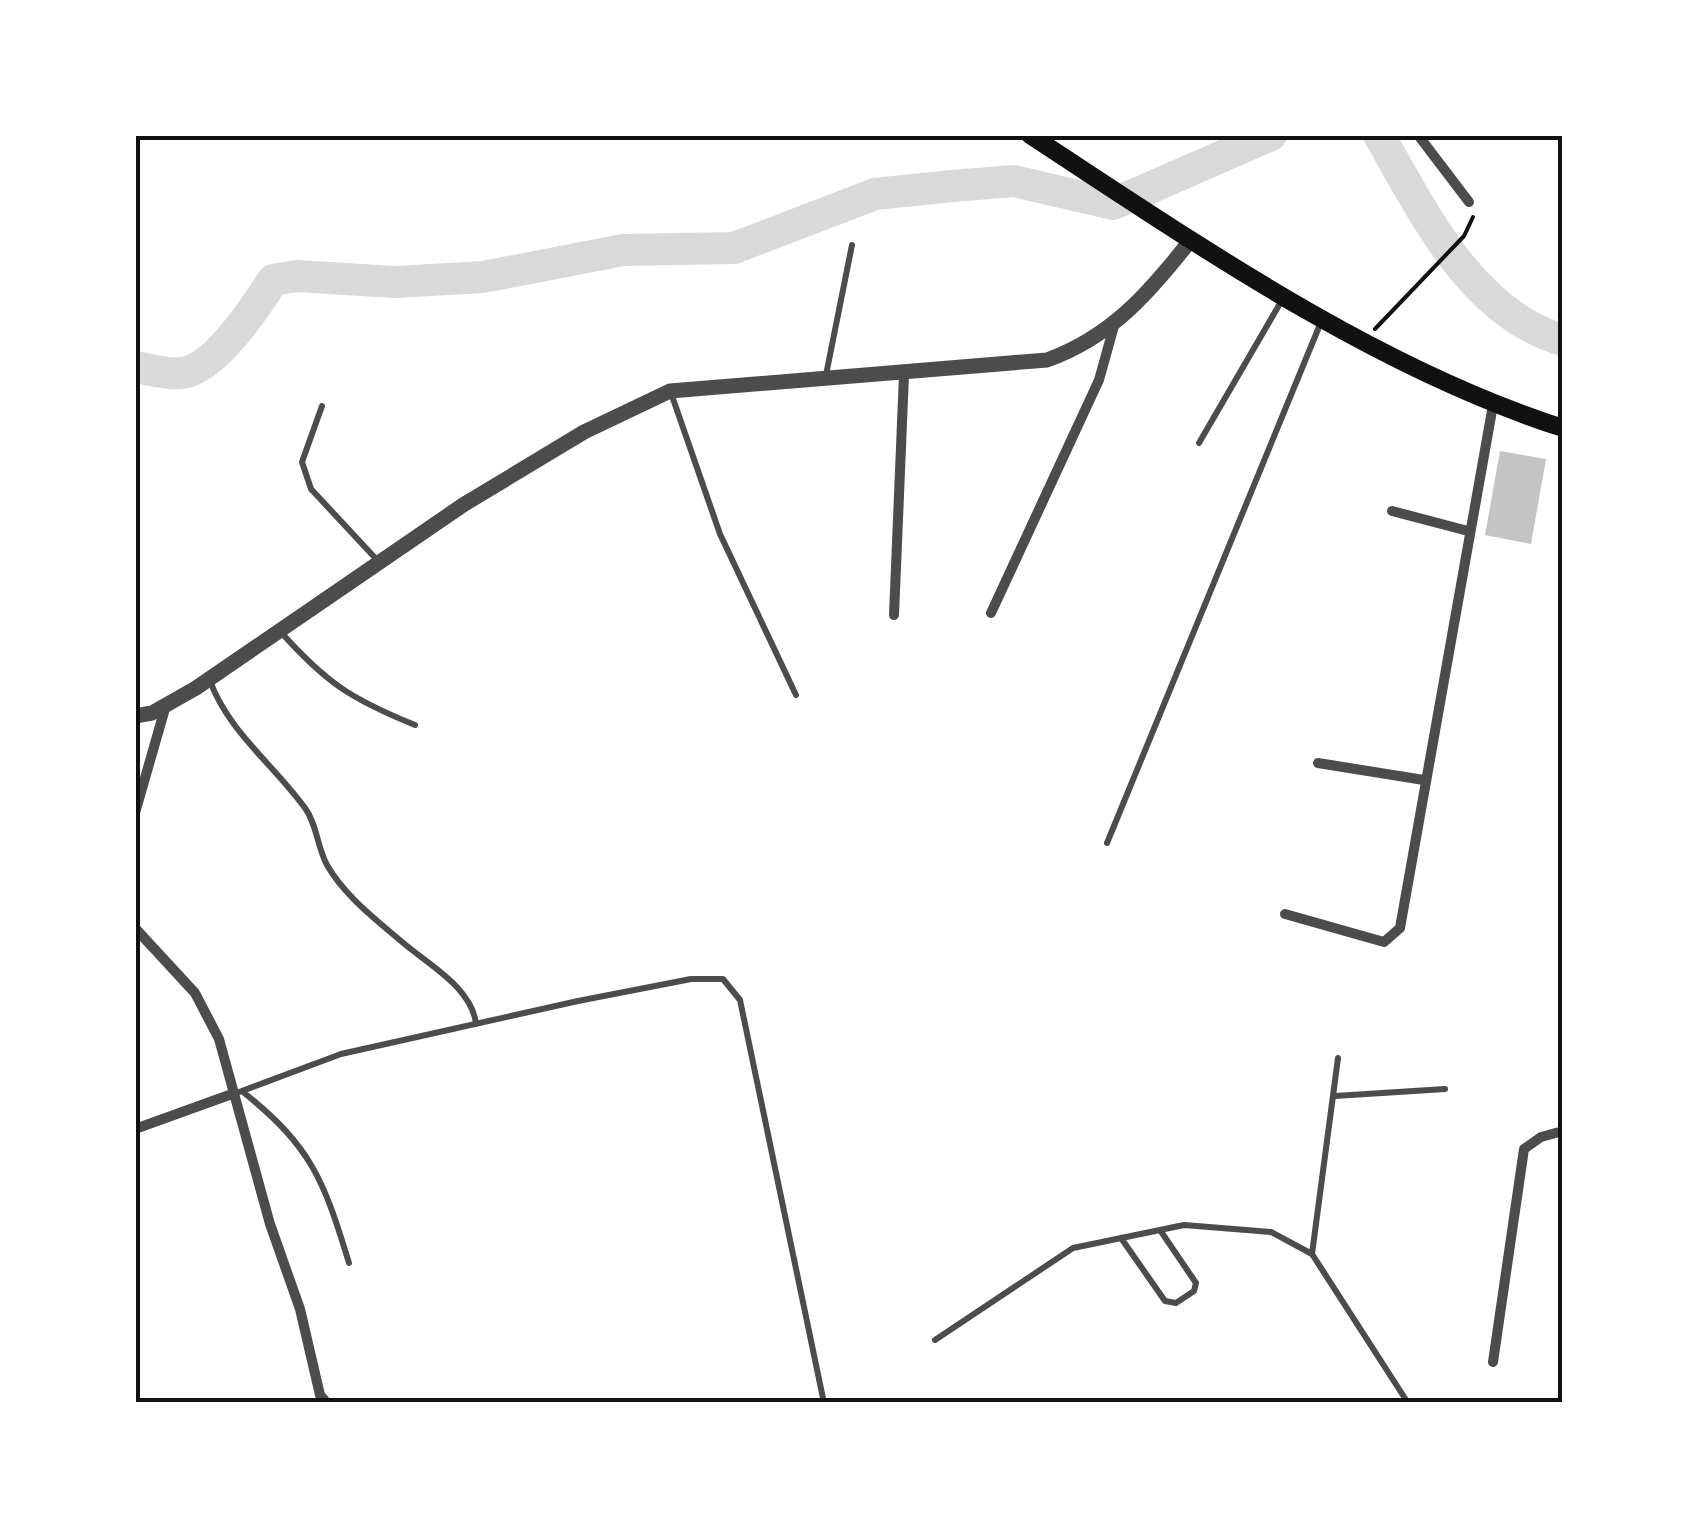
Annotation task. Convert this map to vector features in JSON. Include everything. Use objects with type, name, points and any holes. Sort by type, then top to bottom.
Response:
[{"type":"main road","points":[[1030,135],[1190,241],[1364,340],[1493,406],[1563,428]]},
{"type":"street","points":[[1418,135],[1469,202]]},
{"type":"street","points":[[135,716],[166,704],[210,678],[379,562],[584,432],[670,391],[826,376],[904,375],[1047,360],[1080,348],[1114,326],[1190,241]]},
{"type":"street","points":[[992,613],[1099,380],[1114,326]]},
{"type":"street","points":[[894,615],[904,375]]},
{"type":"street","points":[[1286,914],[1384,942],[1392,939],[1400,928],[1493,406]]},
{"type":"street","points":[[1392,511],[1468,531]]},
{"type":"street","points":[[135,813],[166,704]]},
{"type":"street","points":[[1318,763],[1424,780]]},
{"type":"street","points":[[135,928],[208,1012],[237,1092],[300,1309],[320,1395],[327,1403]]},
{"type":"street","points":[[135,1129],[237,1092]]},
{"type":"street","points":[[1493,1362],[1524,1149],[1541,1137],[1563,1131]]},
{"type":"lane","points":[[826,376],[852,245]]},
{"type":"lane","points":[[1200,443],[1286,295]]},
{"type":"lane","points":[[1108,844],[1323,316]]},
{"type":"lane","points":[[670,391],[720,534],[796,695]]},
{"type":"lane","points":[[322,406],[302,462],[311,489],[379,562]]},
{"type":"lane","points":[[279,630],[307,661],[354,700],[415,725]]},
{"type":"lane","points":[[210,678],[228,721],[262,754],[310,814],[326,864],[357,902],[456,987],[474,1012],[476,1024]]},
{"type":"lane","points":[[349,1263],[325,1184],[306,1151],[237,1092],[341,1054],[691,979],[723,979],[734,988],[824,1403]]},
{"type":"lane","points":[[1312,1254],[1338,1058]]},
{"type":"lane","points":[[1335,1096],[1444,1089]]},
{"type":"lane","points":[[935,1340],[1073,1248],[1184,1225],[1271,1232],[1312,1254],[1408,1403]]},
{"type":"lane","points":[[1121,1238],[1166,1300],[1176,1303],[1194,1291],[1196,1283],[1160,1230]]},
{"type":"path","points":[[1364,340],[1464,236],[1473,218],[1469,202]]},
{"type":"building","points":[[1500,451],[1546,459],[1531,544],[1485,535]]},
{"type":"waterway","points":[[135,367],[182,373],[208,361],[233,336],[273,280],[296,276],[395,282],[483,277],[623,250],[734,248],[875,194],[952,186],[1014,181],[1113,204],[1271,135]]},
{"type":"waterway","points":[[1379,135],[1432,226],[1476,284],[1531,327],[1563,340]]}]
